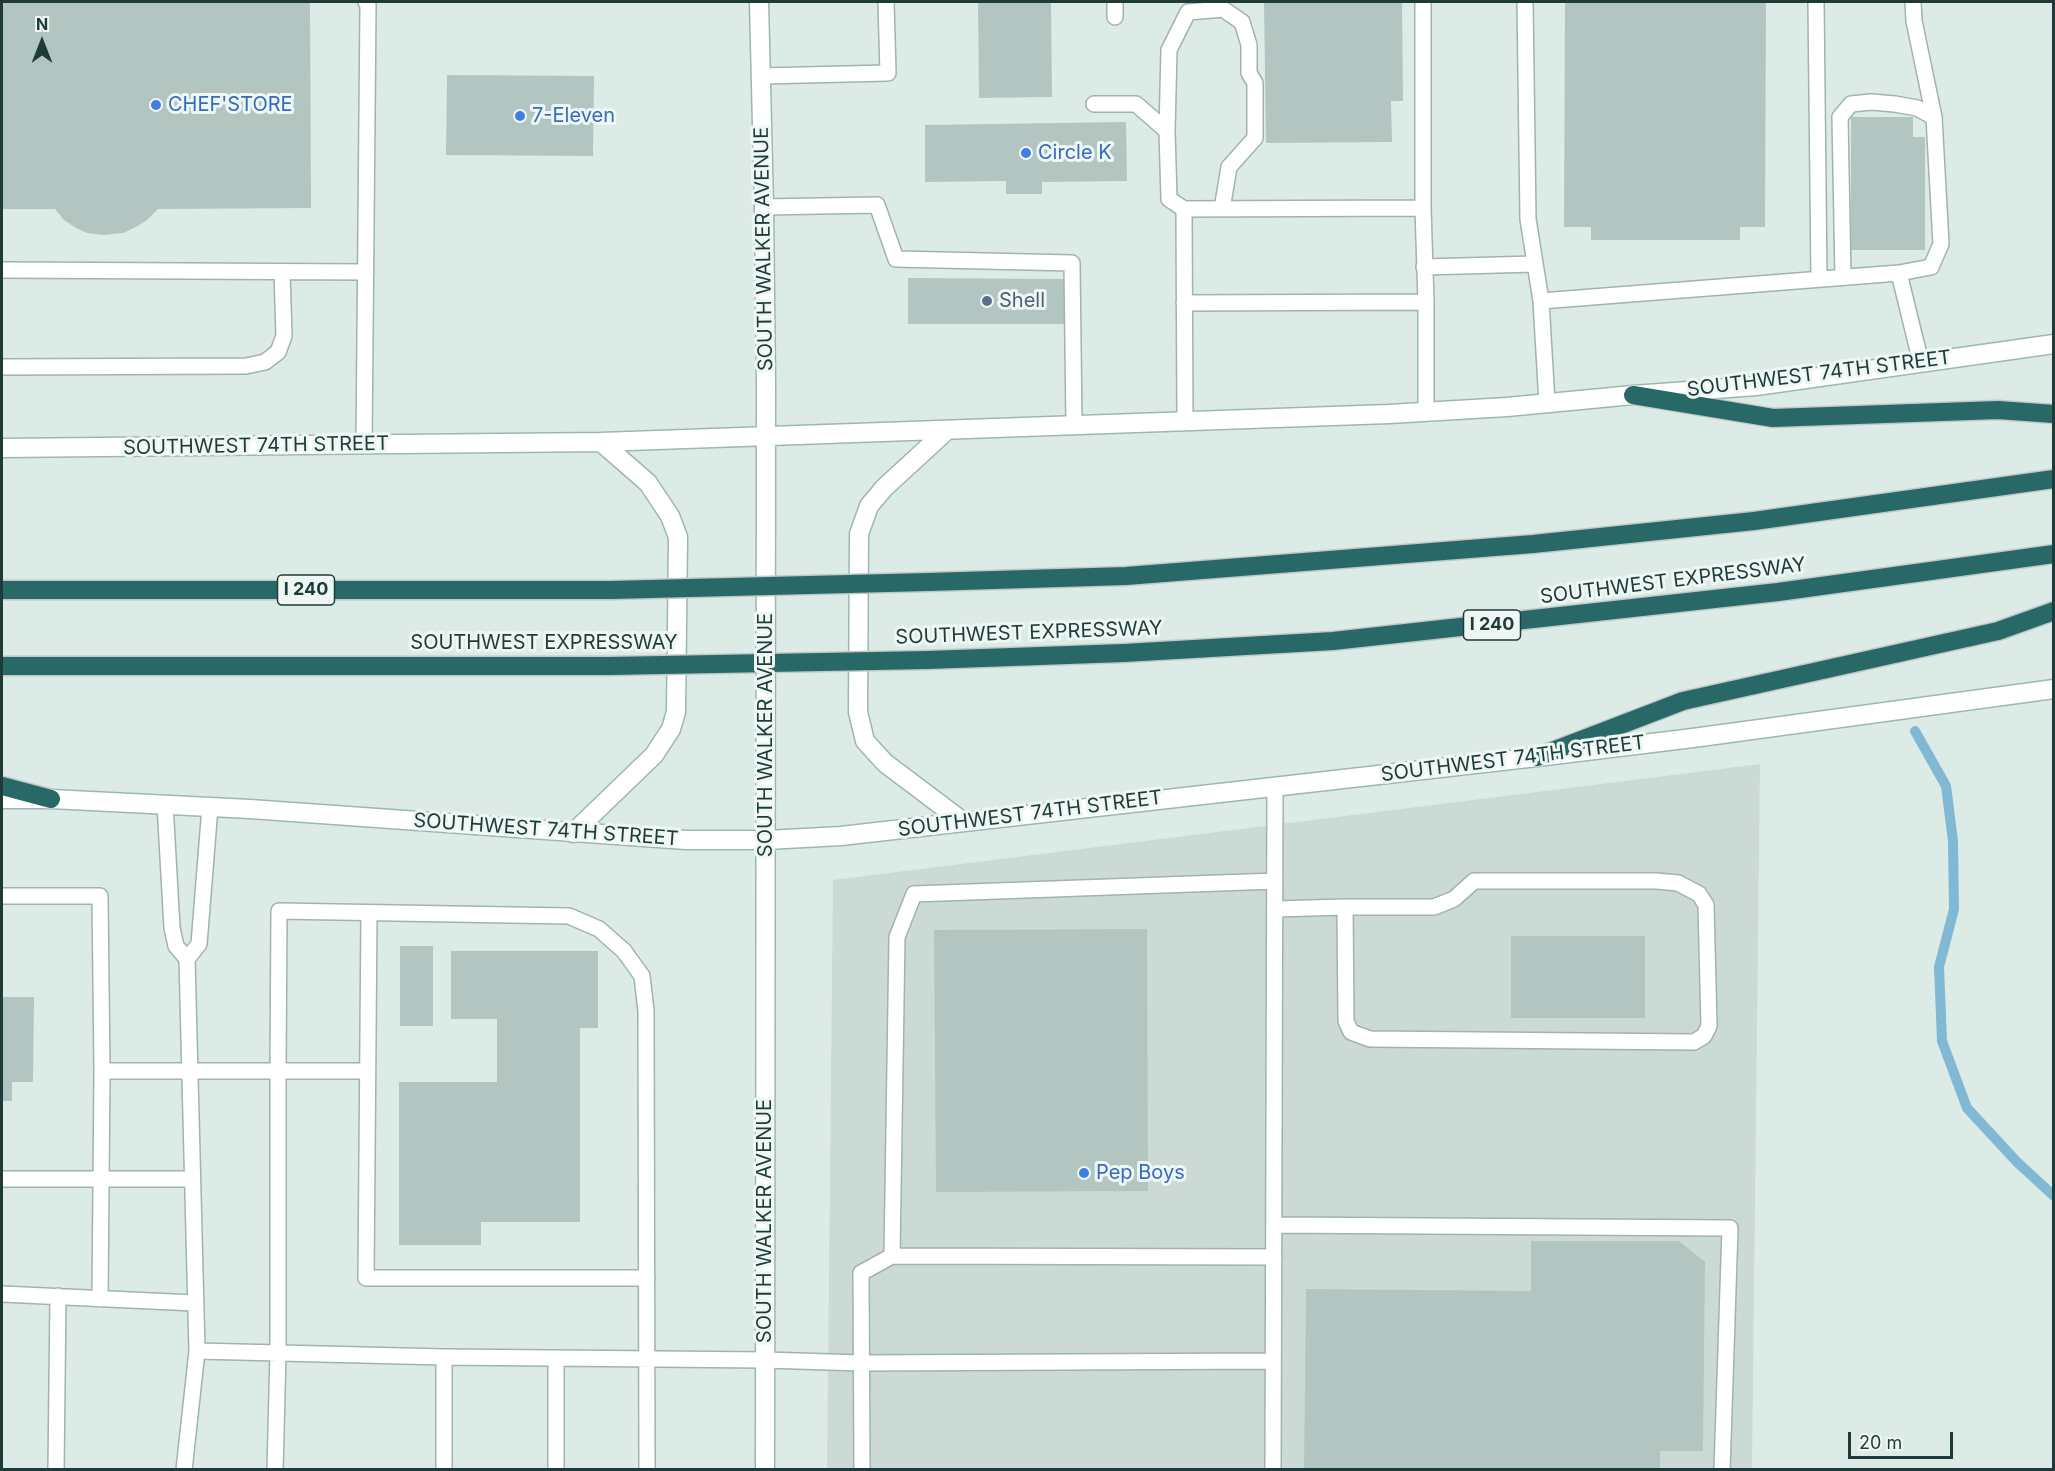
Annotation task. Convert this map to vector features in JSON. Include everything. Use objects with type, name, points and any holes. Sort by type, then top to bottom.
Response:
[{"type":"highway","points":[[1633,395],[1773,418],[1998,410],[2054,414]]},
{"type":"highway","name":"I 240","points":[[2,590],[611,590],[1126,576],[1544,543],[1754,521],[2054,479]]},
{"type":"highway","name":"SOUTHWEST EXPRESSWAY","points":[[2,666],[610,666],[927,660],[1124,653],[1333,641],[1778,592],[2054,554]]},
{"type":"highway","points":[[1537,757],[1683,701],[1998,631],[2054,611]]},
{"type":"highway","points":[[2,786],[51,799]]},
{"type":"main road","name":"SOUTH WALKER AVENUE","points":[[759,2],[766,437],[765,1470]]},
{"type":"main road","name":"SOUTHWEST 74TH STREET","points":[[2,448],[601,442],[946,431],[1426,411],[1756,386],[2054,344]]},
{"type":"main road","points":[[946,431],[884,488],[869,506],[859,534],[858,712],[865,741],[885,763],[962,821]]},
{"type":"main road","points":[[573,833],[654,755],[671,729],[676,712],[678,537],[670,516],[648,483],[601,442]]},
{"type":"main road","name":"SOUTHWEST 74TH STREET","points":[[2,799],[165,804],[686,840],[767,840],[841,836],[1693,738],[2054,688]]},
{"type":"lane","points":[[364,445],[368,5],[366,2]]},
{"type":"lane","points":[[761,76],[888,73],[886,2]]},
{"type":"lane","points":[[1114,17],[1115,2]]},
{"type":"lane","points":[[1424,2],[1423,208],[1426,411]]},
{"type":"lane","points":[[1525,2],[1528,219],[1541,301],[1547,403]]},
{"type":"lane","points":[[1816,2],[1819,279]]},
{"type":"lane","points":[[1541,301],[1899,273],[1931,267],[1941,244],[1934,117],[1914,21],[1913,2]]},
{"type":"lane","points":[[1222,209],[1229,167],[1255,138],[1255,83],[1249,73],[1249,45],[1242,22],[1223,9],[1188,12],[1170,50],[1167,131],[1170,199],[1184,209],[1222,209],[1423,208]]},
{"type":"lane","points":[[1843,277],[1840,117],[1851,104],[1871,102],[1917,108],[1934,117]]},
{"type":"lane","points":[[1094,104],[1136,104],[1167,131]]},
{"type":"lane","points":[[764,207],[877,205],[896,259],[1072,263],[1074,426]]},
{"type":"lane","points":[[1184,209],[1185,422]]},
{"type":"lane","points":[[1424,267],[1535,264]]},
{"type":"lane","points":[[2,270],[366,272]]},
{"type":"lane","points":[[2,367],[246,366],[265,362],[279,352],[284,336],[282,272]]},
{"type":"lane","points":[[1899,273],[1921,363]]},
{"type":"lane","points":[[1184,303],[1426,302]]},
{"type":"lane","points":[[1273,1470],[1275,786]]},
{"type":"lane","points":[[165,804],[172,928],[176,946],[188,959]]},
{"type":"lane","points":[[184,1470],[196,1351],[188,959],[199,944],[210,807]]},
{"type":"lane","points":[[892,1256],[897,937],[914,894],[1275,881]]},
{"type":"lane","points":[[1275,909],[1345,908],[1434,907],[1454,899],[1474,881],[1678,883],[1699,894],[1706,905],[1709,1026],[1704,1036],[1694,1042],[1370,1039],[1352,1032],[1346,1022],[1345,908]]},
{"type":"lane","points":[[2,896],[100,896],[102,1071],[100,1299]]},
{"type":"lane","points":[[275,1470],[278,1353],[279,912],[568,916],[599,929],[624,951],[642,976],[646,1011],[647,1470]]},
{"type":"lane","points":[[369,913],[366,1278],[647,1278]]},
{"type":"lane","points":[[102,1071],[367,1071]]},
{"type":"lane","points":[[2,1179],[192,1179]]},
{"type":"lane","points":[[1274,1225],[1730,1228],[1722,1470]]},
{"type":"lane","points":[[862,1470],[861,1273],[892,1256],[1274,1257]]},
{"type":"lane","points":[[2,1294],[194,1303]]},
{"type":"lane","points":[[56,1470],[58,1296]]},
{"type":"lane","points":[[196,1351],[862,1363],[1273,1361]]},
{"type":"lane","points":[[444,1357],[444,1470]]},
{"type":"lane","points":[[556,1358],[556,1470]]},
{"type":"shaded area","points":[[1760,764],[1752,1469],[827,1470],[833,880]]},
{"type":"building","name":"CHEF'STORE","points":[[2,2],[310,2],[311,208],[158,209],[136,227],[123,233],[104,235],[87,233],[76,228],[64,220],[55,209],[2,209]]},
{"type":"building","points":[[978,2],[1051,2],[1052,97],[979,98]]},
{"type":"building","points":[[1264,2],[1402,2],[1403,101],[1391,101],[1392,142],[1266,143]]},
{"type":"building","points":[[1565,2],[1766,2],[1765,227],[1740,227],[1740,240],[1591,240],[1591,227],[1564,227]]},
{"type":"building","name":"7-Eleven","points":[[447,75],[594,76],[593,156],[446,155]]},
{"type":"building","points":[[1851,117],[1913,117],[1913,137],[1925,137],[1925,250],[1851,250]]},
{"type":"building","name":"Circle K","points":[[1126,122],[1127,181],[1042,182],[1042,194],[1006,194],[1006,181],[925,182],[925,125]]},
{"type":"building","name":"Shell","points":[[908,278],[1067,279],[1066,324],[908,324]]},
{"type":"building","points":[[1147,929],[1148,1191],[936,1192],[934,930]]},
{"type":"building","points":[[1511,936],[1645,936],[1645,1018],[1511,1018]]},
{"type":"building","points":[[400,946],[433,946],[433,1026],[400,1026]]},
{"type":"building","points":[[451,951],[598,951],[598,1028],[580,1028],[580,1222],[481,1222],[481,1245],[399,1245],[399,1082],[497,1082],[497,1019],[451,1019]]},
{"type":"building","points":[[2,997],[34,997],[33,1082],[12,1082],[12,1101],[2,1101]]},
{"type":"building","points":[[1531,1241],[1679,1241],[1705,1262],[1703,1451],[1660,1451],[1660,1470],[1304,1470],[1306,1289],[1531,1291]]},
{"type":"waterway","points":[[1915,731],[1946,786],[1953,841],[1954,909],[1939,967],[1942,1041],[1967,1108],[2017,1162],[2054,1196]]},
{"type":"place","name":"CHEF'STORE","points":[[156,105]]},
{"type":"place","name":"7-Eleven","points":[[520,116]]},
{"type":"place","name":"Circle K","points":[[1026,153]]},
{"type":"place","name":"Shell","points":[[987,301]]},
{"type":"place","name":"Pep Boys","points":[[1084,1173]]}]
